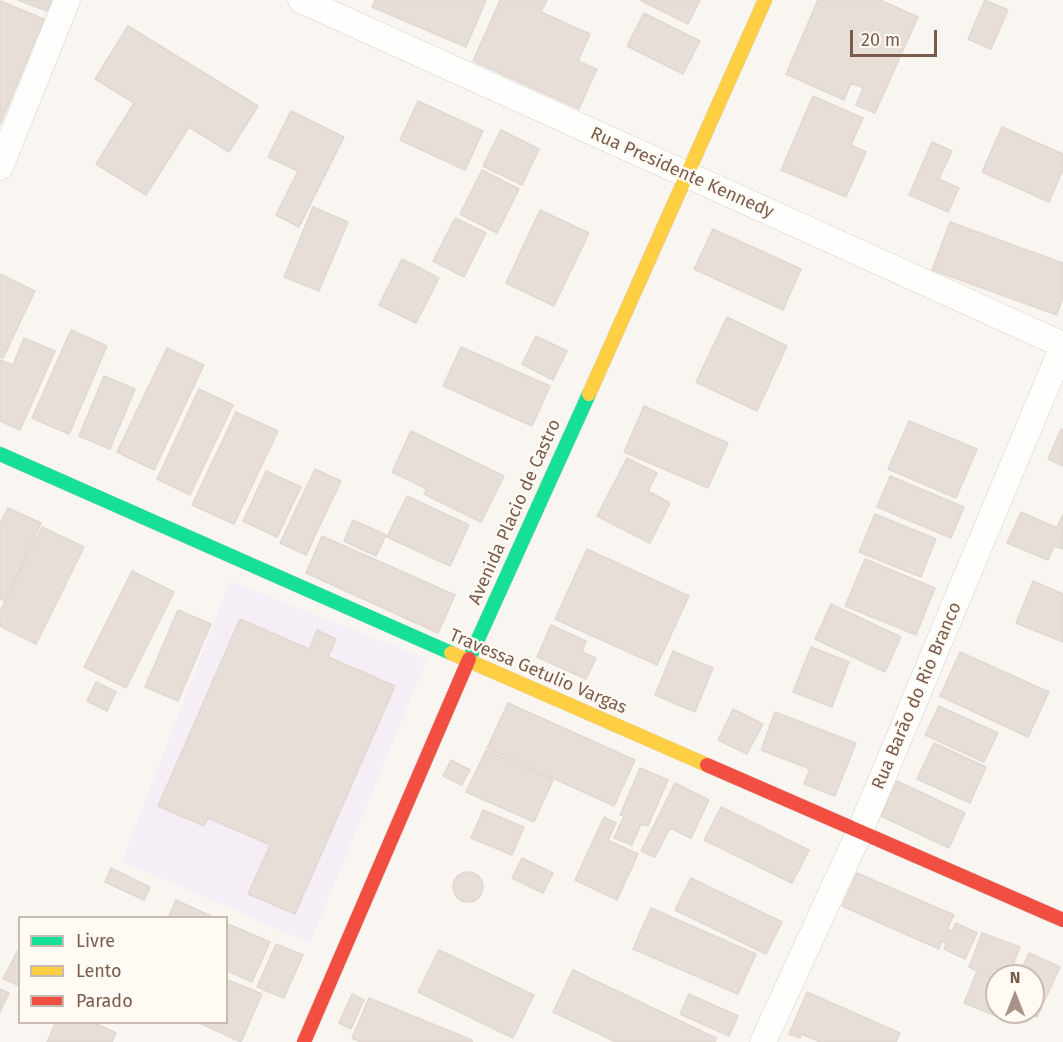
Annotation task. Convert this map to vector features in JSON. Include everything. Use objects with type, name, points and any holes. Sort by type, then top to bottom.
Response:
[{"type":"street","points":[[0,167],[67,0]]},
{"type":"street","name":"Rua Presidente Kennedy","points":[[301,0],[1063,346]]},
{"type":"street","name":"Avenida Placio de Castro","points":[[304,1042],[468,661],[688,176],[765,0]]},
{"type":"street","name":"Rua Barão do Rio Branco","points":[[763,1042],[860,831],[1063,346]]},
{"type":"street","name":"Travessa Getulio Vargas","points":[[0,454],[1063,920]]},
{"type":"shaded area","points":[[230,581],[427,659],[310,943],[122,861]]},
{"type":"building","points":[[18,0],[52,0],[47,11]]},
{"type":"building","points":[[375,0],[486,0],[466,47],[372,7]]},
{"type":"building","points":[[500,0],[547,0],[541,12],[590,34],[578,61],[597,69],[579,109],[473,61]]},
{"type":"building","points":[[640,0],[700,0],[688,24]]},
{"type":"building","points":[[818,0],[880,0],[918,17],[875,113],[856,105],[863,88],[851,83],[844,100],[786,74]]},
{"type":"building","points":[[985,0],[1008,10],[991,49],[968,39]]},
{"type":"building","points":[[0,1],[44,19],[1,123],[0,123]]},
{"type":"building","points":[[644,13],[700,41],[683,74],[627,46]]},
{"type":"building","points":[[128,26],[258,106],[229,152],[189,127],[146,195],[96,164],[134,103],[95,79]]},
{"type":"building","points":[[813,96],[863,118],[851,145],[866,152],[846,197],[781,170]]},
{"type":"building","points":[[418,101],[483,131],[465,170],[400,140]]},
{"type":"building","points":[[291,111],[344,137],[299,227],[276,215],[298,171],[268,157]]},
{"type":"building","points":[[1002,127],[1063,154],[1063,170],[1049,202],[982,172]]},
{"type":"building","points":[[501,130],[539,149],[522,185],[483,166]]},
{"type":"building","points":[[932,142],[952,151],[939,179],[959,188],[948,212],[909,195]]},
{"type":"building","points":[[482,170],[519,189],[497,233],[460,214]]},
{"type":"building","points":[[313,207],[348,222],[319,291],[284,277]]},
{"type":"building","points":[[540,210],[589,233],[554,306],[506,283]]},
{"type":"building","points":[[455,218],[486,233],[464,277],[433,261]]},
{"type":"building","points":[[950,222],[1063,263],[1063,297],[1057,315],[932,270]]},
{"type":"building","points":[[713,229],[801,269],[783,310],[694,269]]},
{"type":"building","points":[[402,259],[439,278],[416,323],[379,305]]},
{"type":"building","points":[[0,274],[35,291],[3,358],[0,357]]},
{"type":"building","points":[[727,317],[787,346],[757,411],[696,382]]},
{"type":"building","points":[[71,330],[107,346],[69,434],[32,418]]},
{"type":"building","points":[[536,336],[567,351],[553,380],[522,364]]},
{"type":"building","points":[[24,338],[55,351],[20,430],[0,421],[0,360],[13,365]]},
{"type":"building","points":[[461,347],[550,386],[532,426],[443,386]]},
{"type":"building","points":[[167,348],[204,365],[154,470],[117,452]]},
{"type":"building","points":[[104,376],[135,389],[110,449],[79,436]]},
{"type":"building","points":[[199,389],[233,405],[190,495],[157,479]]},
{"type":"building","points":[[644,406],[728,443],[708,488],[624,452]]},
{"type":"building","points":[[236,412],[278,431],[234,524],[192,505]]},
{"type":"building","points":[[909,421],[977,449],[956,498],[888,469]]},
{"type":"building","points":[[1061,429],[1063,430],[1063,466],[1048,459]]},
{"type":"building","points":[[411,431],[504,476],[481,522],[424,494],[427,489],[392,472]]},
{"type":"building","points":[[627,458],[657,473],[648,491],[670,503],[650,543],[597,516]]},
{"type":"building","points":[[315,469],[341,481],[306,555],[280,543]]},
{"type":"building","points":[[266,471],[301,487],[277,537],[243,521]]},
{"type":"building","points":[[890,476],[964,507],[951,538],[877,507]]},
{"type":"building","points":[[407,496],[469,525],[450,566],[387,537]]},
{"type":"building","points":[[8,508],[41,523],[5,601],[0,599],[0,524]]},
{"type":"building","points":[[1021,512],[1057,528],[1063,514],[1063,549],[1054,546],[1048,560],[1007,543]]},
{"type":"building","points":[[875,514],[936,539],[921,577],[859,552]]},
{"type":"building","points":[[353,520],[386,535],[376,556],[344,541]]},
{"type":"building","points":[[42,527],[84,547],[36,644],[0,626],[0,611]]},
{"type":"building","points":[[322,536],[455,595],[438,633],[306,573]]},
{"type":"building","points":[[587,549],[689,596],[657,665],[555,619]]},
{"type":"building","points":[[865,559],[935,588],[916,635],[845,606]]},
{"type":"building","points":[[132,571],[174,592],[126,688],[84,667]]},
{"type":"building","points":[[1033,581],[1063,594],[1063,642],[1016,623]]},
{"type":"building","points":[[831,604],[901,637],[885,672],[815,639]]},
{"type":"building","points":[[178,610],[211,624],[178,701],[145,687]]},
{"type":"building","points":[[240,619],[309,649],[317,630],[336,639],[328,657],[395,686],[295,914],[248,894],[270,845],[208,818],[204,826],[158,806]]},
{"type":"building","points":[[551,625],[586,641],[582,652],[596,658],[586,679],[537,657]]},
{"type":"building","points":[[811,647],[849,662],[832,707],[793,692]]},
{"type":"building","points":[[673,651],[713,668],[695,712],[655,695]]},
{"type":"building","points":[[960,652],[1049,692],[1028,737],[940,696]]},
{"type":"building","points":[[96,682],[116,692],[107,711],[87,701]]},
{"type":"building","points":[[508,703],[635,760],[614,806],[487,748]]},
{"type":"building","points":[[939,706],[998,733],[984,762],[925,735]]},
{"type":"building","points":[[733,709],[763,724],[747,754],[718,740]]},
{"type":"building","points":[[775,712],[856,743],[835,796],[804,784],[810,769],[761,750]]},
{"type":"building","points":[[934,743],[986,767],[970,803],[917,779]]},
{"type":"building","points":[[486,750],[553,780],[534,822],[466,792]]},
{"type":"building","points":[[451,760],[470,770],[462,785],[443,776]]},
{"type":"building","points":[[640,768],[668,780],[648,826],[641,824],[632,845],[614,838],[624,816],[620,815]]},
{"type":"building","points":[[897,781],[965,813],[949,848],[881,816]]},
{"type":"building","points":[[675,783],[709,800],[691,838],[670,828],[655,857],[641,851]]},
{"type":"building","points":[[721,807],[809,850],[792,883],[704,840]]},
{"type":"building","points":[[483,810],[524,827],[512,855],[471,838]]},
{"type":"building","points":[[604,817],[616,823],[608,840],[638,854],[617,900],[575,880]]},
{"type":"building","points":[[522,858],[553,873],[543,893],[512,878]]},
{"type":"building","points":[[111,868],[150,887],[144,900],[105,882]]},
{"type":"building","points":[[468,872],[479,876],[483,887],[479,898],[468,902],[457,898],[453,887],[457,876]]},
{"type":"building","points":[[857,873],[954,915],[947,929],[952,931],[956,923],[977,933],[965,959],[944,949],[946,943],[942,941],[939,949],[842,906]]},
{"type":"building","points":[[691,878],[782,922],[766,954],[675,910]]},
{"type":"building","points":[[176,900],[211,916],[169,916]]},
{"type":"building","points":[[651,908],[756,954],[738,994],[633,949]]},
{"type":"building","points":[[228,924],[270,942],[252,982],[228,971]]},
{"type":"building","points":[[982,933],[1020,947],[1014,964],[985,964],[985,1011],[964,1003],[977,971],[969,967]]},
{"type":"building","points":[[276,944],[303,955],[284,998],[257,987]]},
{"type":"building","points":[[18,950],[18,985],[3,979]]},
{"type":"building","points":[[439,950],[534,995],[513,1038],[418,992]]},
{"type":"building","points":[[1029,953],[1060,967],[1045,1000],[1045,964],[1024,964]]},
{"type":"building","points":[[573,970],[716,1038],[715,1042],[616,1042],[553,1012]]},
{"type":"building","points":[[228,980],[262,994],[241,1042],[201,1024],[228,1024]]},
{"type":"building","points":[[0,989],[9,993],[0,1012]]},
{"type":"building","points":[[807,992],[900,1033],[896,1042],[821,1042],[801,1034],[800,1038],[789,1034]]},
{"type":"building","points":[[352,994],[364,1000],[351,1029],[339,1023]]},
{"type":"building","points":[[689,994],[738,1016],[729,1036],[680,1014]]},
{"type":"building","points":[[369,998],[472,1040],[472,1042],[361,1042],[352,1038]]},
{"type":"building","points":[[55,1024],[96,1024],[116,1033],[112,1042],[47,1042]]},
{"type":"traffic: fast","points":[[469,659],[589,394]]},
{"type":"traffic: fast","points":[[0,454],[451,653]]},
{"type":"traffic: slow","points":[[589,394],[765,0]]},
{"type":"traffic: slow","points":[[451,653],[707,765]]},
{"type":"traffic: jam","points":[[304,1042],[469,659]]},
{"type":"traffic: jam","points":[[707,765],[1063,920]]}]
